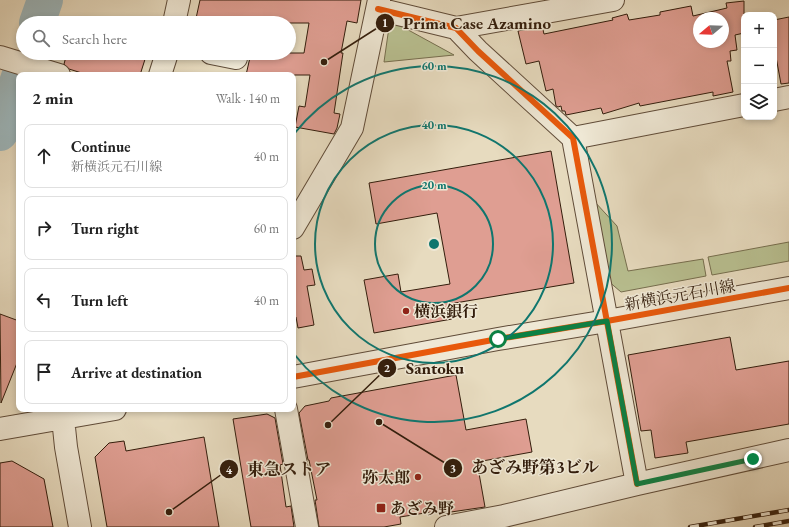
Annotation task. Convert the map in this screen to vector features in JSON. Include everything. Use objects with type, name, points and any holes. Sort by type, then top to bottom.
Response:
[{"type":"street","points":[[176,16],[179,0]]},
{"type":"street","points":[[296,223],[352,128],[379,5],[456,28],[613,0]]},
{"type":"street","points":[[456,28],[478,51],[573,138],[637,484]]},
{"type":"street","points":[[4,58],[49,72]]},
{"type":"street","points":[[161,72],[165,60]]},
{"type":"street","points":[[777,99],[789,97]]},
{"type":"street","points":[[573,138],[741,106]]},
{"type":"street","name":"新横浜元石川線","points":[[296,376],[789,288]]},
{"type":"street","points":[[0,429],[64,414],[84,412]]},
{"type":"street","points":[[287,412],[307,527]]},
{"type":"street","points":[[64,414],[66,447],[80,527]]},
{"type":"street","points":[[446,527],[504,516],[789,450]]},
{"type":"green space","points":[[390,20],[454,55],[384,62]]},
{"type":"green space","points":[[594,201],[617,226],[628,271],[703,259],[706,276],[621,292],[607,280]]},
{"type":"green space","points":[[789,242],[789,261],[712,275],[708,257]]},
{"type":"building","points":[[200,0],[361,0],[357,23],[347,21],[341,53],[343,53],[334,113],[340,114],[334,134],[296,127],[299,106],[305,107],[310,75],[296,75],[296,72],[247,72],[249,60],[296,60],[296,53],[304,53],[309,23],[296,23],[296,16],[197,16]]},
{"type":"building","points":[[744,1],[744,12],[741,12],[741,34],[735,35],[737,50],[730,51],[731,61],[727,61],[733,92],[713,96],[713,92],[640,106],[639,103],[603,114],[601,108],[566,115],[565,111],[562,111],[561,106],[556,106],[553,89],[546,91],[539,61],[526,64],[518,31],[542,26],[544,34],[613,20],[612,18],[627,14],[629,20],[660,15],[660,12],[691,6],[693,16],[693,48],[729,48],[729,12],[710,12],[727,8],[726,3]]},
{"type":"building","points":[[789,17],[789,83],[781,84],[777,62],[777,19]]},
{"type":"building","points":[[65,60],[145,60],[141,72],[78,72],[69,69],[64,64]]},
{"type":"building","points":[[551,151],[574,283],[449,304],[452,319],[374,333],[364,280],[398,274],[401,292],[450,284],[437,213],[376,224],[369,183]]},
{"type":"building","points":[[296,256],[301,256],[304,270],[312,269],[315,285],[307,286],[314,325],[298,328],[296,317]]},
{"type":"building","points":[[0,314],[16,320],[16,366],[1,403]]},
{"type":"building","points":[[730,337],[736,370],[789,361],[789,424],[686,442],[688,453],[655,458],[651,430],[641,431],[628,355]]},
{"type":"building","points":[[456,375],[466,430],[526,419],[532,452],[477,462],[485,507],[451,512],[450,509],[400,517],[401,524],[384,527],[319,527],[315,500],[317,500],[299,413],[305,406],[329,401],[331,398]]},
{"type":"building","points":[[267,414],[275,418],[283,464],[280,465],[286,507],[291,506],[294,527],[251,527],[233,419]]},
{"type":"building","points":[[204,437],[219,527],[107,527],[95,457],[109,443],[124,441],[126,451]]},
{"type":"building","points":[[12,461],[44,479],[53,527],[0,527],[0,463]]},
{"type":"waterway","points":[[39,16],[45,0]]},
{"type":"waterway","points":[[0,133],[16,86]]},
{"type":"railway","points":[[690,527],[789,510]]},
{"type":"railway","points":[[755,527],[789,521]]},
{"type":"cycle path","points":[[378,9],[456,28],[478,51],[573,138],[637,484]]},
{"type":"cycle path","points":[[296,376],[789,288]]},
{"type":"place","name":"Prima Case Azamino","points":[[324,62]]},
{"type":"place","name":"横浜銀行","points":[[406,311]]},
{"type":"place","name":"あざみ野第3ビル","points":[[379,422]]},
{"type":"place","name":"Santoku","points":[[328,425]]},
{"type":"place","name":"弥太郎","points":[[418,477]]},
{"type":"place","name":"あざみ野","points":[[381,508]]},
{"type":"place","name":"東急ストア","points":[[169,512]]},
{"type":"route","points":[[498,339],[607,321],[637,484],[753,459]]}]
